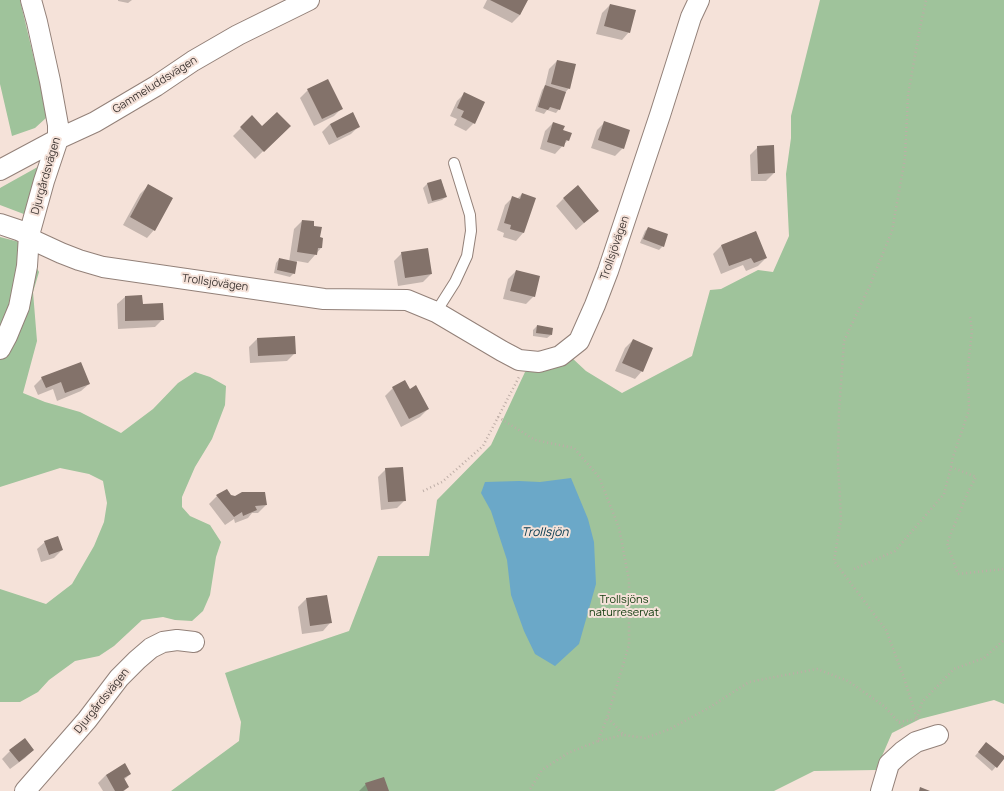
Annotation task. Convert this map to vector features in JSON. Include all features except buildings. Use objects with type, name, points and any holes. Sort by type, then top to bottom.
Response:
[{"type":"street","name":"Djurgårdsvägen","points":[[0,349],[19,308],[27,266],[29,235],[44,181],[58,139],[58,125],[52,88],[31,0]]},
{"type":"street","name":"Gammeluddsvägen","points":[[0,170],[58,139],[95,122],[238,35],[309,0]]},
{"type":"street","name":"Trollsjövägen","points":[[0,224],[29,235],[35,241],[62,253],[103,267],[324,299],[407,300],[436,312],[520,360],[539,362],[560,356],[579,341],[595,305],[608,271],[660,115],[691,17],[699,0]]},
{"type":"street","name":"Djurgårdsvägen","points":[[25,791],[87,720],[119,678],[137,660],[151,648],[163,642],[177,640],[194,642]]},
{"type":"street","points":[[881,791],[889,764],[902,752],[917,742],[938,735]]},
{"type":"lane","points":[[436,312],[455,282],[467,256],[471,231],[470,215],[454,162]]},
{"type":"path","points":[[918,718],[886,630],[834,561],[840,520],[838,462],[839,411],[844,341],[870,285],[892,231],[905,158],[908,94],[926,0]]},
{"type":"path","points":[[854,569],[895,551],[944,494],[953,457],[969,410],[968,365],[972,331],[970,318]]},
{"type":"path","points":[[423,491],[442,482],[483,446],[527,361]]},
{"type":"path","points":[[498,417],[535,440],[574,448],[599,476],[619,528],[629,580],[629,646],[607,718],[598,741]]},
{"type":"path","points":[[951,467],[976,477],[968,492],[947,543],[958,574],[1004,569]]},
{"type":"path","points":[[917,742],[918,718],[922,702],[954,670],[984,658],[1004,640]]},
{"type":"path","points":[[529,791],[542,770],[568,753],[598,741],[624,735],[645,738],[670,729],[710,707],[749,682],[817,669],[848,681],[884,706],[917,742]]},
{"type":"path","points":[[607,718],[624,735]]},
{"type":"path","points":[[899,722],[918,718]]},
{"type":"green space","points":[[0,0],[20,0],[40,84],[46,118],[35,128],[12,136],[0,84]]},
{"type":"green space","name":"Trollsjöns naturreservat","points":[[820,0],[1004,0],[1004,704],[994,700],[920,719],[892,733],[876,770],[814,771],[774,791],[171,791],[239,741],[241,722],[225,673],[349,631],[378,556],[429,556],[437,500],[491,445],[525,372],[536,367],[571,357],[586,371],[622,393],[692,356],[710,290],[721,289],[758,270],[773,272],[789,236],[786,174],[791,138],[791,116]]},
{"type":"green space","points":[[43,164],[29,216],[0,205],[0,188]]},
{"type":"green space","points":[[0,237],[23,243],[39,272],[33,292],[37,341],[23,393],[45,402],[80,412],[121,433],[153,409],[178,383],[195,372],[210,377],[226,386],[225,405],[212,439],[195,467],[182,497],[182,507],[190,516],[210,525],[221,542],[216,557],[210,595],[203,611],[192,621],[175,620],[163,617],[142,620],[114,646],[99,656],[75,661],[49,680],[38,692],[20,702],[0,702],[0,589],[46,604],[72,584],[94,546],[104,522],[107,503],[103,481],[89,474],[60,468],[0,487]]},
{"type":"water","name":"Trollsjön","points":[[571,478],[588,519],[594,542],[596,584],[579,644],[555,666],[535,654],[524,631],[511,595],[507,560],[491,511],[481,493],[485,482],[540,482]]}]
